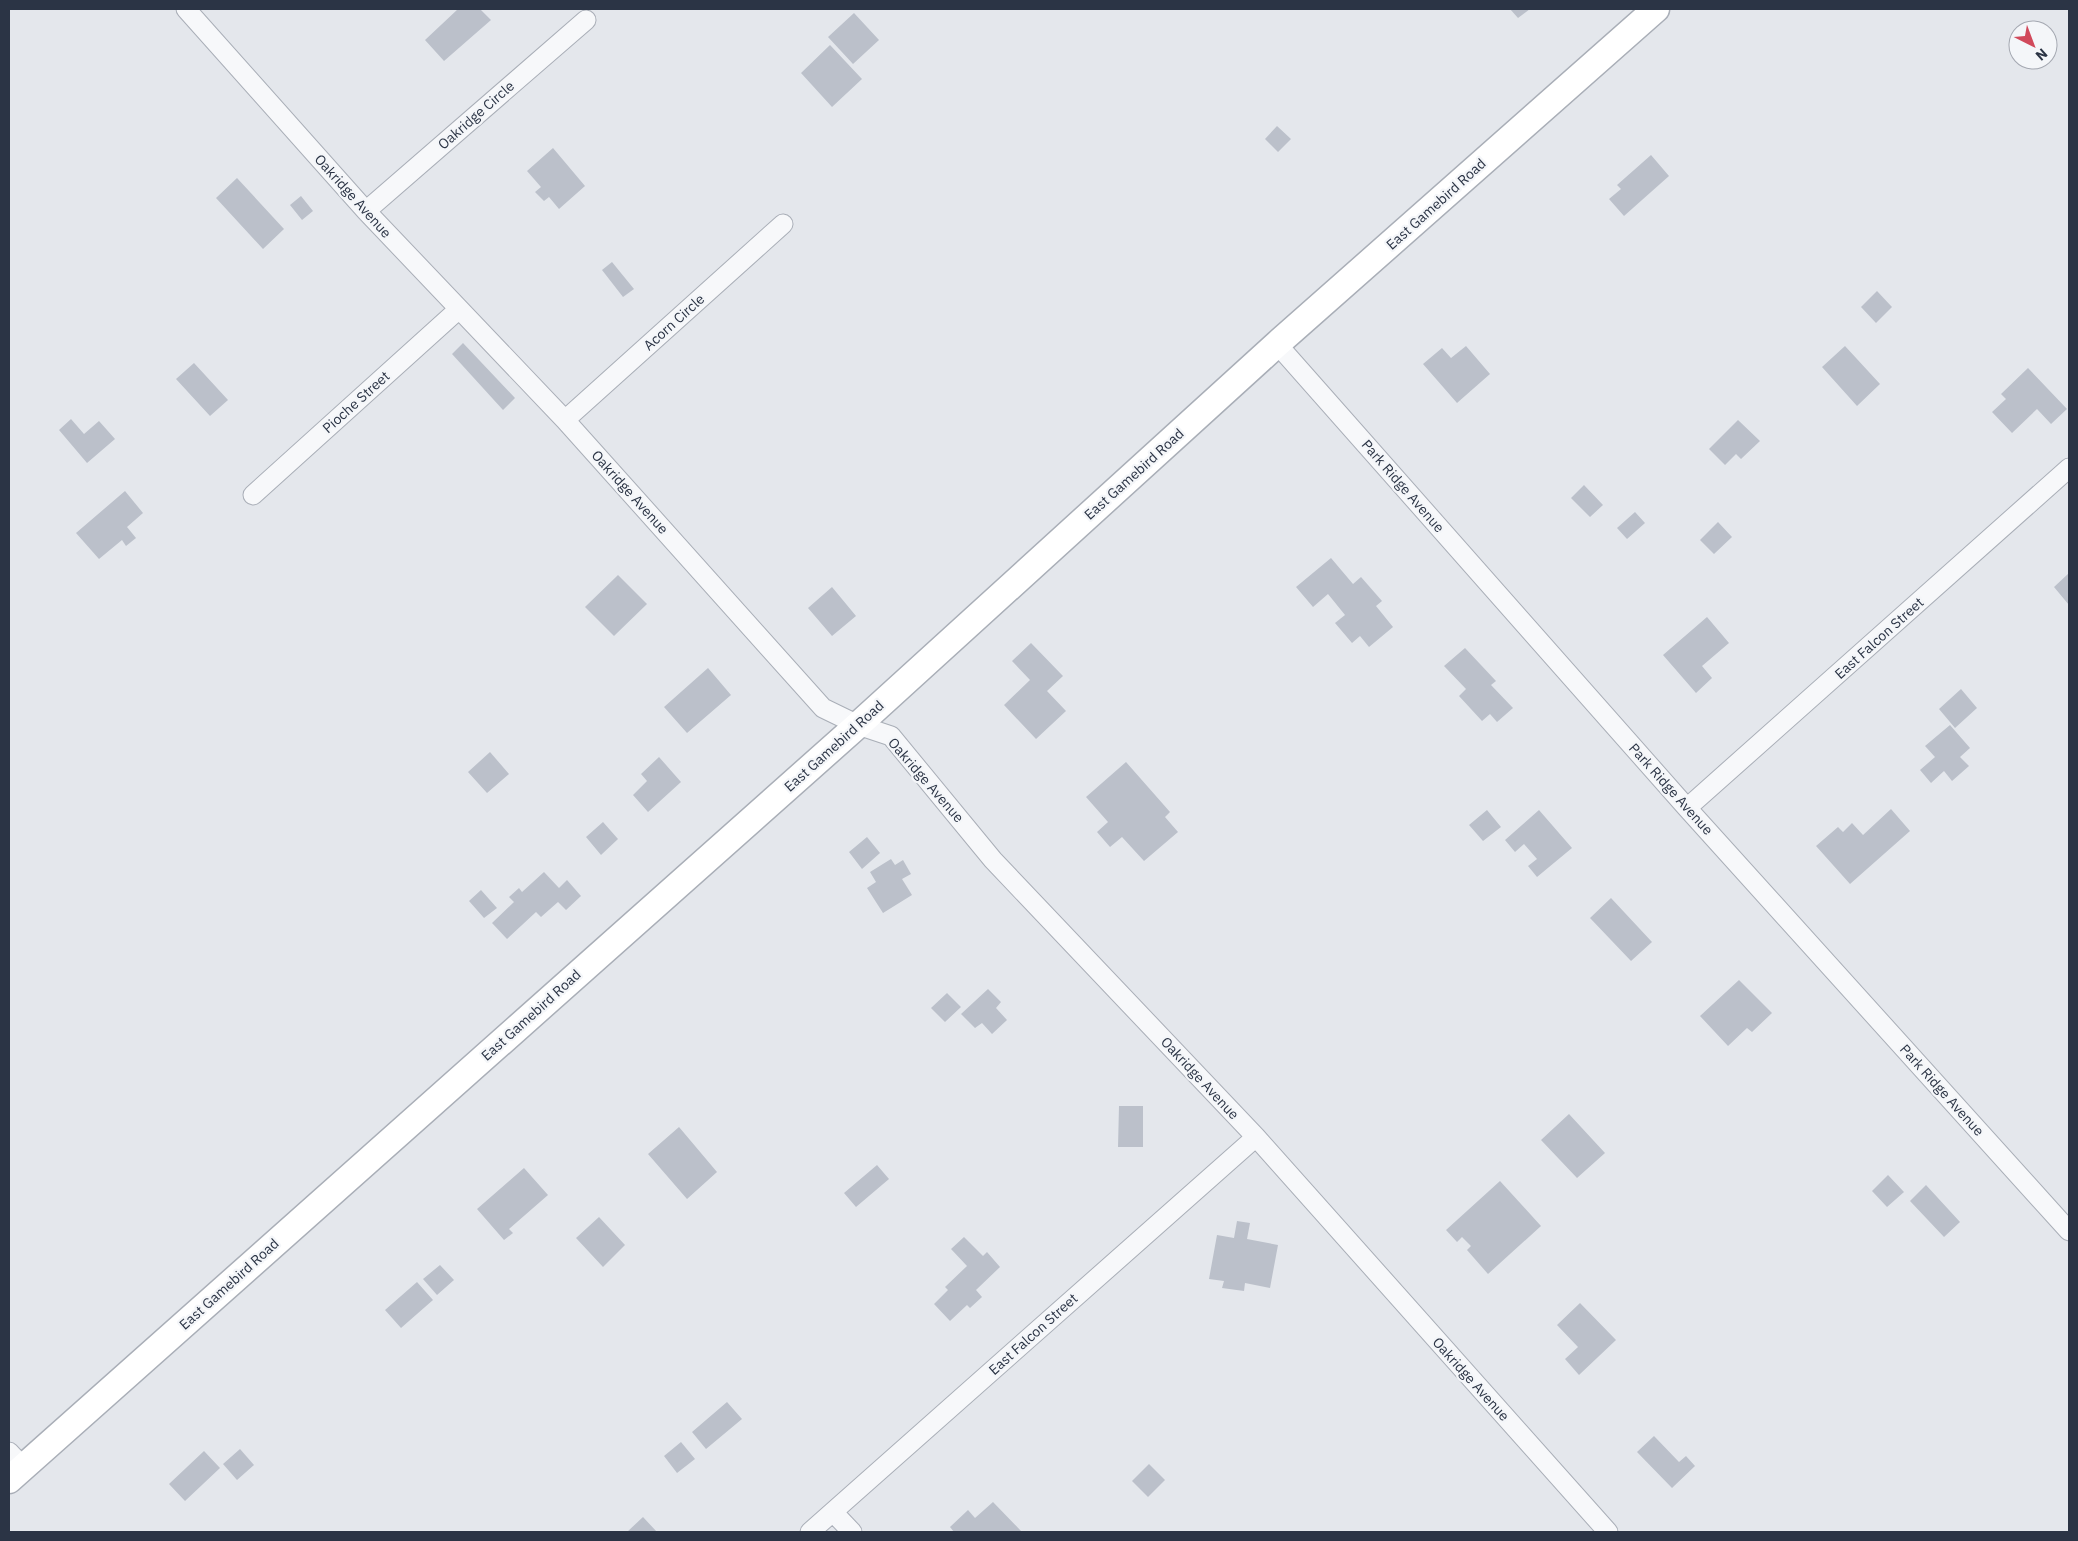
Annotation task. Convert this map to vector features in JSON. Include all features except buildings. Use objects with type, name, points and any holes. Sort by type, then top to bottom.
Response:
[{"type":"main road","name":"East Gamebird Road","points":[[13,1466],[858,725],[1278,344],[1656,9]]},
{"type":"street","name":"Oakridge Avenue","points":[[186,9],[366,211],[565,420],[823,708],[858,725],[891,736],[993,860],[1256,1137],[1608,1532]]},
{"type":"street","name":"Oakridge Circle","points":[[366,211],[586,20]]},
{"type":"street","name":"Acorn Circle","points":[[565,420],[783,224]]},
{"type":"street","name":"Pioche Street","points":[[253,495],[459,309]]},
{"type":"street","name":"Park Ridge Avenue","points":[[1278,344],[1687,808],[2069,1231]]},
{"type":"street","name":"East Falcon Street","points":[[1687,808],[2069,468]]},
{"type":"street","name":"East Falcon Street","points":[[810,1532],[1256,1137]]},
{"type":"street","points":[[834,1512],[852,1532]]}]
